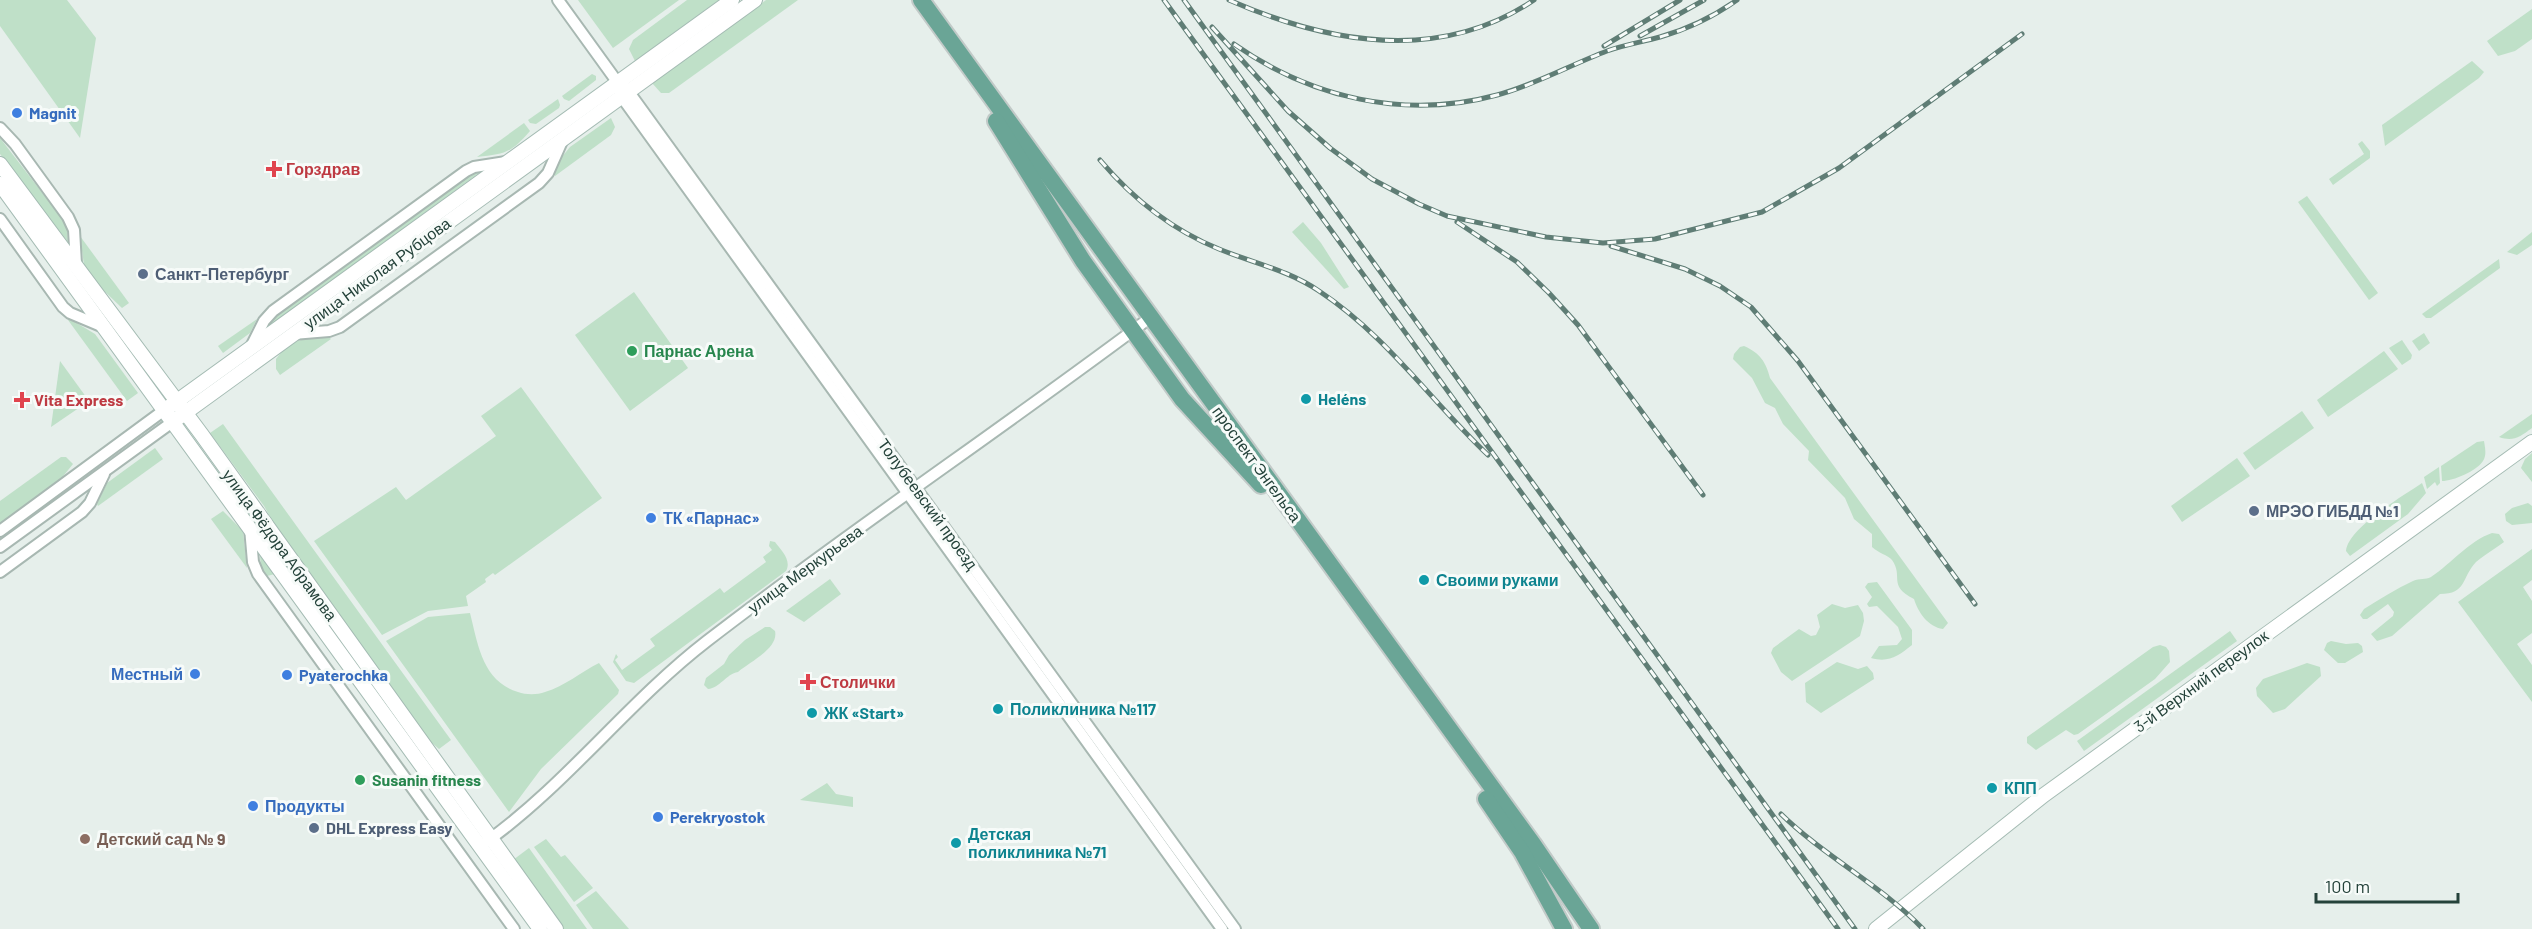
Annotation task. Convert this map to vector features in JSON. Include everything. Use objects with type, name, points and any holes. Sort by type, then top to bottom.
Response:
[{"type":"main road","name":"проспект Энгельса","points":[[908,0],[1004,132],[1051,213],[1132,331],[1182,399],[1258,481],[1489,802],[1522,852],[1564,929]]},
{"type":"main road","name":"проспект Энгельса","points":[[921,0],[1533,844],[1591,929]]},
{"type":"street","name":"Толубеевский проезд","points":[[558,0],[913,492],[1222,929]]},
{"type":"street","name":"улица Николая Рубцова","points":[[0,531],[167,417],[185,413],[564,137],[732,0]]},
{"type":"street","name":"улица Николая Рубцова","points":[[0,548],[105,471],[167,417],[176,402],[251,347],[510,162],[623,90],[755,0]]},
{"type":"street","points":[[0,128],[15,144],[68,217],[74,230],[76,264]]},
{"type":"street","points":[[293,334],[329,331],[340,327],[530,190],[548,172],[564,137]]},
{"type":"street","name":"улица Фёдора Абрамова","points":[[0,164],[185,413],[486,842],[540,929]]},
{"type":"street","name":"улица Фёдора Абрамова","points":[[0,184],[249,527],[486,842],[556,929]]},
{"type":"street","points":[[0,219],[63,307],[70,313],[101,326]]},
{"type":"street","name":"улица Меркурьева","points":[[486,842],[527,810],[634,705],[706,642],[1151,317]]},
{"type":"street","name":"3-й Верхний переулок","points":[[1877,929],[2053,788],[2532,442]]},
{"type":"street","points":[[0,573],[82,512],[90,503],[105,471]]},
{"type":"street","name":"Толубеевский проезд","points":[[913,492],[1235,929]]},
{"type":"street","points":[[249,527],[253,562],[258,574],[514,929]]},
{"type":"green space","points":[[0,0],[67,0],[96,38],[80,138],[0,26]]},
{"type":"green space","points":[[578,0],[679,0],[613,48]]},
{"type":"green space","points":[[687,0],[719,0],[635,61],[629,49],[633,40]]},
{"type":"green space","points":[[766,0],[798,0],[669,93],[661,93],[652,83]]},
{"type":"green space","points":[[2532,9],[2532,39],[2515,51],[2498,56],[2487,41]]},
{"type":"green space","points":[[2472,61],[2484,72],[2479,78],[2385,146],[2382,125]]},
{"type":"green space","points":[[592,74],[596,76],[596,80],[569,101],[564,99],[562,96]]},
{"type":"green space","points":[[558,99],[559,108],[536,124],[530,123],[528,120]]},
{"type":"green space","points":[[611,118],[615,127],[611,135],[555,176],[561,158],[570,147]]},
{"type":"green space","points":[[524,123],[530,131],[518,144],[501,153],[477,157]]},
{"type":"green space","points":[[0,138],[64,221],[68,242],[0,154]]},
{"type":"green space","points":[[2362,141],[2370,151],[2370,158],[2333,185],[2329,179],[2364,154],[2358,144]]},
{"type":"green space","points":[[483,170],[267,326],[274,316],[471,174]]},
{"type":"green space","points":[[2307,196],[2378,293],[2369,300],[2298,202]]},
{"type":"green space","points":[[1303,222],[1321,243],[1349,287],[1344,289],[1292,232]]},
{"type":"green space","points":[[2532,232],[2532,245],[2517,255],[2507,252]]},
{"type":"green space","points":[[80,236],[129,303],[122,308],[101,288],[84,265]]},
{"type":"green space","points":[[2499,259],[2500,268],[2431,318],[2426,318],[2422,314]]},
{"type":"green space","name":"Парнас Арена","points":[[634,292],[688,368],[630,411],[575,335]]},
{"type":"green space","points":[[70,319],[95,334],[138,393],[127,401],[68,320]]},
{"type":"green space","points":[[257,319],[250,333],[223,353],[218,346]]},
{"type":"green space","points":[[2424,333],[2430,343],[2419,351],[2412,341]]},
{"type":"green space","points":[[329,337],[331,339],[280,375],[276,369],[276,359],[293,343],[305,339]]},
{"type":"green space","points":[[2402,340],[2412,355],[2411,359],[2402,365],[2389,348]]},
{"type":"green space","points":[[1744,346],[1762,359],[1770,378],[1948,623],[1943,629],[1928,622],[1921,614],[1914,599],[1901,589],[1892,560],[1872,547],[1872,534],[1854,519],[1845,498],[1808,460],[1809,451],[1783,424],[1775,408],[1765,403],[1752,378],[1733,359],[1734,354]]},
{"type":"green space","points":[[2384,351],[2398,369],[2328,417],[2317,400]]},
{"type":"green space","points":[[60,361],[89,401],[51,427]]},
{"type":"green space","points":[[521,387],[602,498],[495,575],[493,573],[485,579],[486,582],[466,596],[468,606],[428,611],[382,635],[314,541],[396,487],[406,500],[496,436],[481,416]]},
{"type":"green space","points":[[2302,411],[2314,428],[2255,470],[2243,453]]},
{"type":"green space","points":[[2532,414],[2532,428],[2528,431],[2512,439],[2499,437]]},
{"type":"green space","points":[[223,424],[451,740],[439,749],[422,734],[289,550],[264,506],[210,433]]},
{"type":"green space","points":[[2484,441],[2485,456],[2480,465],[2464,475],[2442,481],[2441,466],[2477,442]]},
{"type":"green space","points":[[155,448],[163,459],[98,506],[107,483]]},
{"type":"green space","points":[[2532,453],[2532,482],[2521,468],[2525,459]]},
{"type":"green space","points":[[61,457],[66,457],[73,464],[60,480],[0,524],[0,501]]},
{"type":"green space","points":[[2237,458],[2250,476],[2182,522],[2171,506]]},
{"type":"green space","points":[[2439,467],[2440,483],[2437,486],[2435,482],[2427,489],[2424,477]]},
{"type":"green space","points":[[2422,483],[2426,493],[2408,514],[2350,556],[2346,551],[2356,532],[2390,504]]},
{"type":"green space","points":[[2528,503],[2532,506],[2532,523],[2512,525],[2506,521],[2505,514],[2512,508]]},
{"type":"green space","points":[[223,511],[243,531],[247,568],[211,519]]},
{"type":"green space","points":[[2492,533],[2499,534],[2504,542],[2476,562],[2459,588],[2440,594],[2392,636],[2377,641],[2371,634],[2393,616],[2394,612],[2388,604],[2367,619],[2363,619],[2360,615],[2364,609],[2413,581],[2431,577],[2468,547]]},
{"type":"green space","points":[[770,541],[775,542],[785,555],[788,563],[786,571],[634,683],[626,681],[613,662],[616,654],[618,657],[615,660],[622,670],[655,646],[650,639],[720,588],[724,593],[766,562],[763,557],[772,550],[769,546]]},
{"type":"green space","points":[[2532,549],[2532,580],[2523,587],[2532,601],[2532,633],[2517,644],[2532,665],[2532,702],[2458,602]]},
{"type":"green space","points":[[260,556],[275,574],[267,576],[261,568]]},
{"type":"green space","points":[[830,579],[841,594],[804,622],[786,611]]},
{"type":"green space","points":[[1877,582],[1912,630],[1912,645],[1898,655],[1883,660],[1871,658],[1879,646],[1897,645],[1902,639],[1898,627],[1877,606],[1869,607],[1867,604],[1872,597],[1865,587],[1868,583]]},
{"type":"green space","points":[[1832,604],[1845,608],[1858,605],[1863,613],[1864,621],[1860,636],[1792,681],[1781,672],[1771,653],[1773,648],[1799,629],[1811,636],[1816,635],[1820,627],[1817,615]]},
{"type":"green space","points":[[470,613],[484,660],[496,679],[506,687],[524,694],[542,693],[599,663],[619,690],[618,694],[541,769],[509,812],[386,641],[428,617]]},
{"type":"green space","points":[[765,627],[770,627],[775,631],[773,643],[768,649],[738,672],[708,689],[704,685],[706,678],[724,664],[729,655],[745,640]]},
{"type":"green space","points":[[2230,631],[2237,641],[2084,751],[2077,741]]},
{"type":"green space","points":[[2331,641],[2346,644],[2358,643],[2362,646],[2363,652],[2345,663],[2338,663],[2324,650],[2327,643]]},
{"type":"green space","points":[[2160,645],[2169,651],[2170,662],[2155,679],[2078,734],[2074,735],[2066,730],[2036,750],[2027,743],[2027,737],[2153,647]]},
{"type":"green space","points":[[1837,662],[1858,669],[1867,666],[1873,673],[1874,679],[1821,713],[1806,702],[1805,683]]},
{"type":"green space","points":[[2307,663],[2320,667],[2321,676],[2285,709],[2273,713],[2257,696],[2256,688],[2263,679]]},
{"type":"green space","points":[[827,783],[836,794],[853,797],[853,807],[800,800]]},
{"type":"green space","points":[[546,839],[561,857],[565,855],[593,888],[574,902],[534,847]]},
{"type":"green space","points":[[529,848],[587,929],[563,929],[513,860]]},
{"type":"green space","points":[[596,891],[629,929],[593,929],[576,905]]},
{"type":"railway","points":[[1164,0],[1838,929]]},
{"type":"railway","points":[[1184,0],[1855,929]]},
{"type":"railway","points":[[1229,0],[1305,27],[1344,36],[1383,40],[1422,39],[1460,33],[1498,20],[1534,0]]},
{"type":"railway","points":[[1604,46],[1680,0]]},
{"type":"railway","points":[[1640,36],[1704,0]]},
{"type":"railway","points":[[1234,44],[1264,63],[1327,90],[1360,99],[1394,104],[1428,105],[1462,102],[1511,91],[1607,51],[1660,37],[1700,22],[1737,0]]},
{"type":"railway","points":[[1212,27],[1288,111],[1330,148],[1372,179],[1447,216],[1546,237],[1603,243],[1655,239],[1762,212],[1839,168],[2022,34]]},
{"type":"railway","points":[[1100,160],[1126,188],[1154,212],[1185,233],[1219,249],[1295,278],[1343,308],[1387,348],[1488,455]]},
{"type":"railway","points":[[1457,222],[1517,262],[1578,325],[1703,495]]},
{"type":"railway","points":[[1611,246],[1685,269],[1720,286],[1751,307],[1798,361],[1975,604]]},
{"type":"railway","points":[[1781,814],[1816,844],[1907,913],[1923,929]]},
{"type":"place","name":"Magnit","points":[[17,113]]},
{"type":"place","name":"Горздрав","points":[[274,169]]},
{"type":"place","name":"Санкт-Петербург","points":[[143,274]]},
{"type":"place","name":"Парнас Арена","points":[[632,351]]},
{"type":"place","name":"Heléns","points":[[1306,399]]},
{"type":"place","name":"Vita Express","points":[[22,400]]},
{"type":"place","name":"МРЭО ГИБДД №1","points":[[2254,511]]},
{"type":"place","name":"ТК «Парнас»","points":[[651,518]]},
{"type":"place","name":"Своими руками","points":[[1424,580]]},
{"type":"place","name":"Местный","points":[[195,674]]},
{"type":"place","name":"Pyaterochka","points":[[287,675]]},
{"type":"place","name":"Столички","points":[[808,682]]},
{"type":"place","name":"Поликлиника №117","points":[[998,709]]},
{"type":"place","name":"ЖК «Start»","points":[[812,713]]},
{"type":"place","name":"Susanin fitness","points":[[360,780]]},
{"type":"place","name":"КПП","points":[[1992,788]]},
{"type":"place","name":"Продукты","points":[[253,806]]},
{"type":"place","name":"Perekryostok","points":[[658,817]]},
{"type":"place","name":"DHL Express Easy","points":[[314,828]]},
{"type":"place","name":"Детский сад № 9","points":[[85,839]]},
{"type":"place","name":"Детская поликлиника №71","points":[[956,843]]}]
